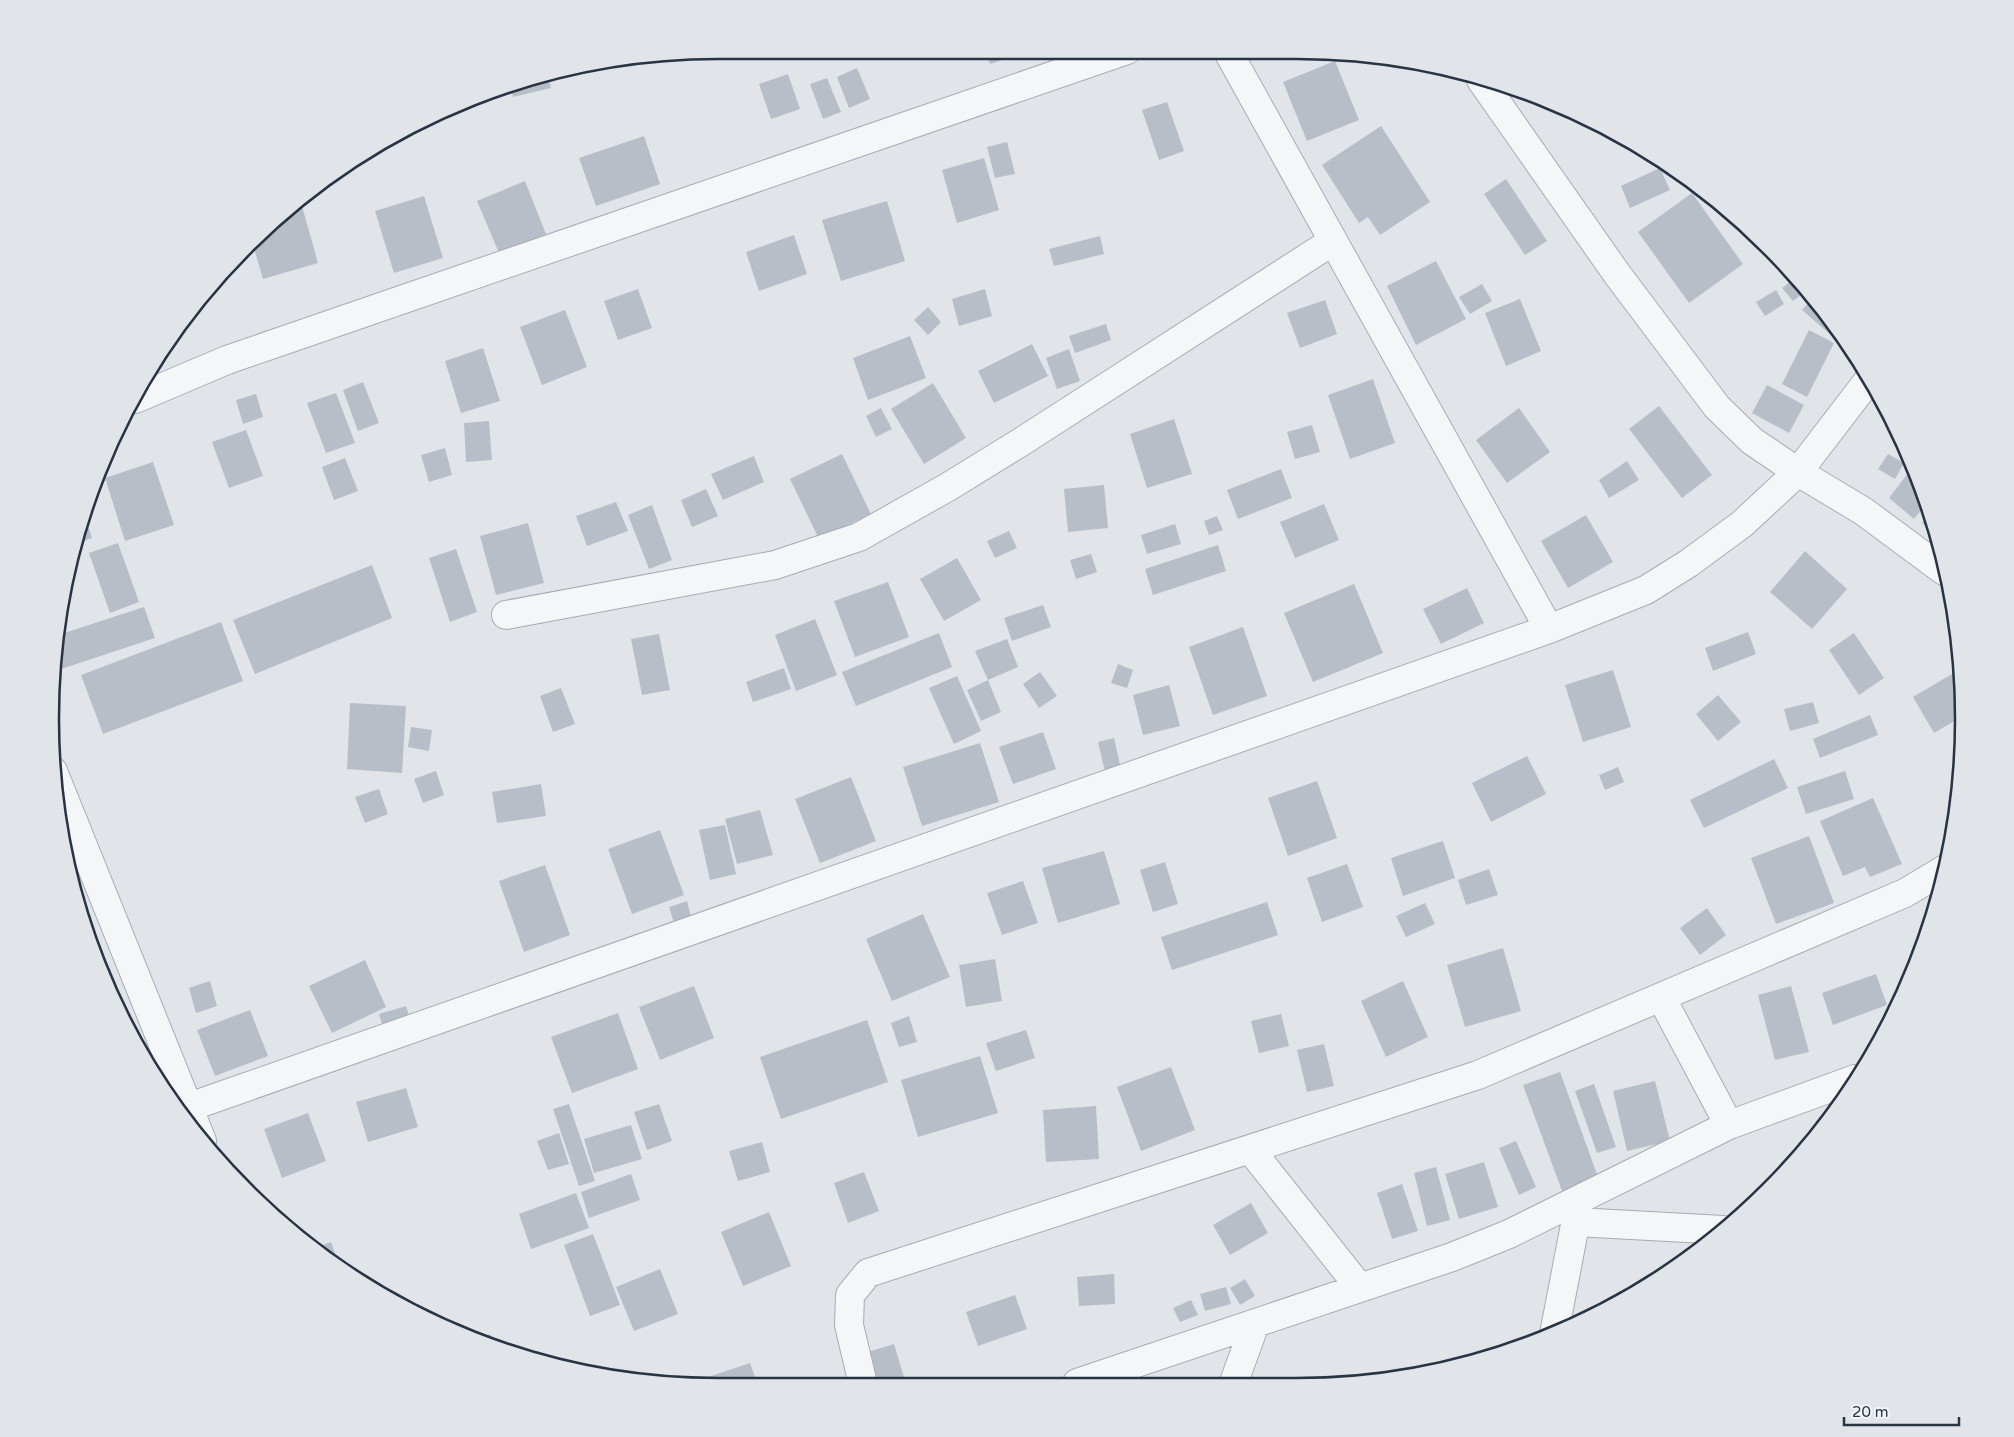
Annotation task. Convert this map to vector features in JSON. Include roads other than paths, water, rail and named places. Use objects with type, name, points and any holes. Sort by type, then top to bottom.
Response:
[{"type":"street","points":[[144,395],[228,360],[276,343],[1101,59]]},
{"type":"street","points":[[1232,59],[1549,629]]},
{"type":"street","points":[[1486,87],[1617,274],[1717,407],[1752,441],[1798,472],[1863,511],[1937,565]]},
{"type":"street","points":[[506,615],[775,566],[859,537],[948,487],[1021,442],[1333,241]]},
{"type":"street","points":[[187,1108],[1549,629],[1646,590],[1689,563],[1742,524],[1798,472],[1865,385]]},
{"type":"street","points":[[63,794],[180,1099]]},
{"type":"street","points":[[862,1378],[849,1325],[850,1295],[868,1273],[1478,1075],[1905,893],[1937,874]]},
{"type":"street","points":[[1661,997],[1729,1125]]},
{"type":"street","points":[[1092,1378],[1460,1254],[1509,1234],[1578,1211],[1729,1125],[1846,1082]]},
{"type":"street","points":[[1250,1149],[1360,1288]]},
{"type":"street","points":[[1578,1211],[1714,1229]]},
{"type":"street","points":[[1556,1324],[1578,1211]]},
{"type":"street","points":[[1235,1378],[1255,1324]]}]
